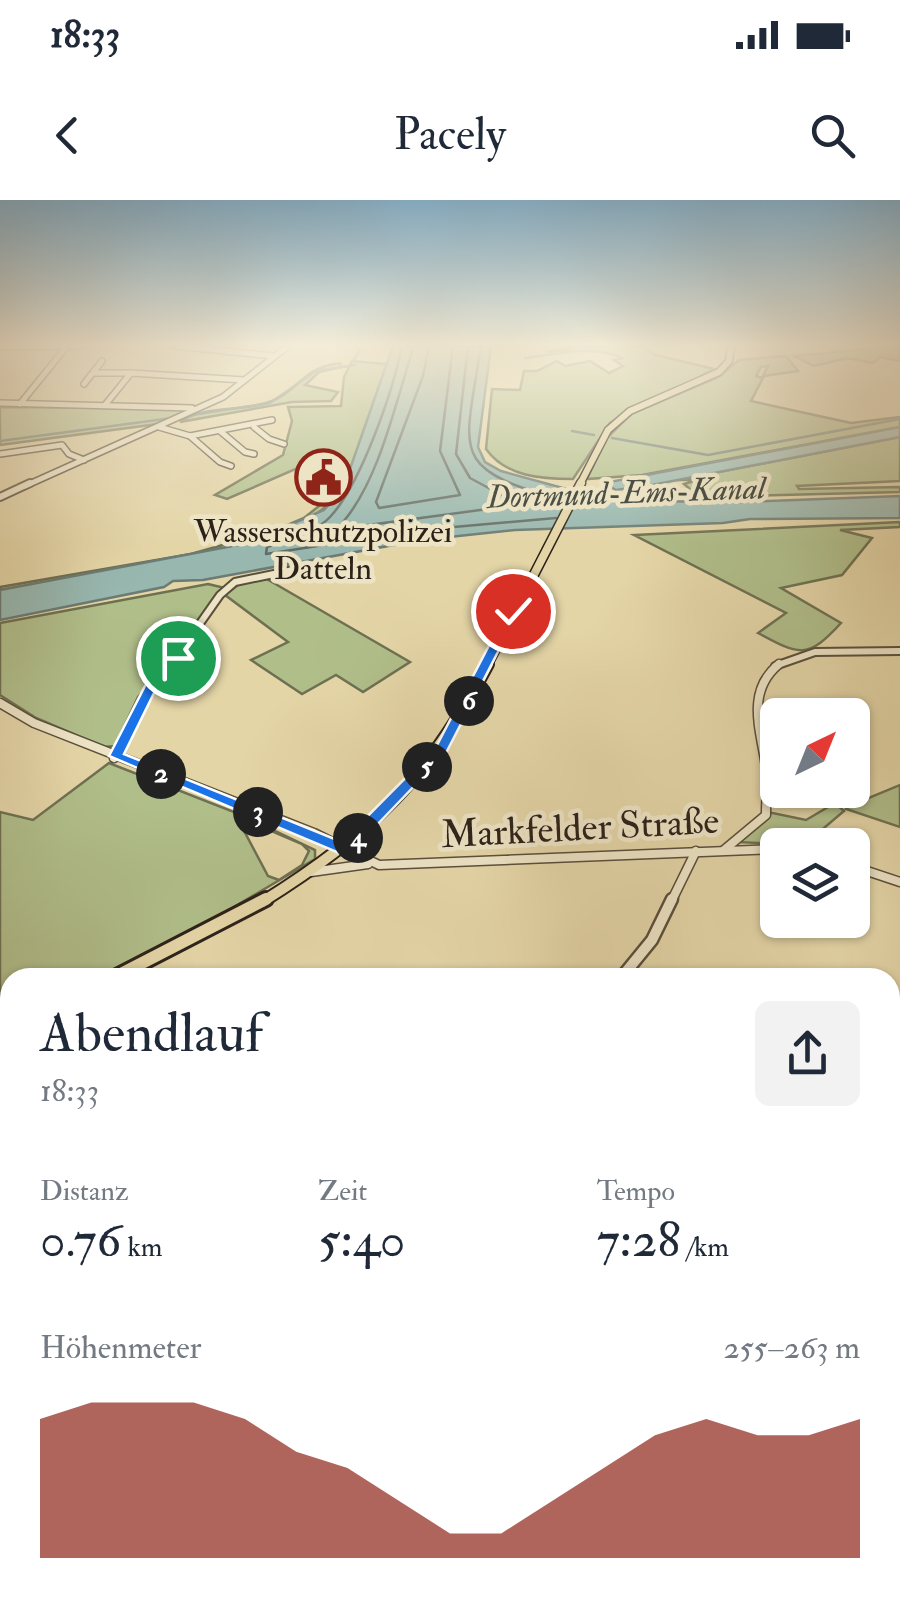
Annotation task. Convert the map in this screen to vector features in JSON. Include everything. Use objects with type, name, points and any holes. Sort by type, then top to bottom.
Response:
[{"type":"main road","points":[[133,968],[252,909],[344,849],[442,750],[589,462],[608,430],[632,412]]},
{"type":"street","points":[[0,497],[187,412]]},
{"type":"street","points":[[158,427],[190,436],[254,427],[272,420]]},
{"type":"street","points":[[254,427],[269,439],[284,444]]},
{"type":"street","points":[[220,431],[245,452],[254,454]]},
{"type":"street","points":[[190,436],[220,462],[231,466]]},
{"type":"street","points":[[0,454],[62,445],[69,454],[84,460]]},
{"type":"street","points":[[0,488],[11,492]]},
{"type":"street","points":[[114,758],[151,686],[187,646],[220,596],[236,582],[302,568]]},
{"type":"street","points":[[724,850],[766,815],[768,778],[756,702],[762,684],[782,661],[798,653],[900,652]]},
{"type":"street","name":"Markfelder Straße","points":[[0,703],[28,720],[114,758],[379,865],[433,866],[760,849]]},
{"type":"street","points":[[629,968],[652,940],[696,852]]},
{"type":"street","points":[[311,872],[354,864],[379,865]]},
{"type":"street","points":[[870,872],[900,882]]},
{"type":"green space","points":[[0,412],[184,412],[165,423],[0,445]]},
{"type":"green space","points":[[211,412],[238,412],[180,422]]},
{"type":"green space","points":[[289,412],[370,412],[341,489],[313,516],[288,530],[231,549],[0,590],[191,554],[304,518],[329,498],[344,464],[309,463],[227,499],[215,495],[283,455],[292,421]]},
{"type":"green space","points":[[490,412],[632,412],[610,423],[573,479],[514,471],[486,449]]},
{"type":"green space","points":[[800,412],[851,423],[900,417],[900,427],[642,475],[587,479],[605,440],[631,414]]},
{"type":"green space","points":[[900,437],[900,481],[797,486],[900,487],[900,492],[699,497],[684,484],[697,480],[677,480]]},
{"type":"green space","points":[[900,522],[900,527],[840,530],[872,538],[842,575],[781,588],[841,623],[820,643],[803,650],[758,633],[786,613],[634,535]]},
{"type":"green space","points":[[265,578],[410,662],[363,692],[336,675],[302,694],[251,660],[288,642],[225,595],[239,584]]},
{"type":"green space","points":[[208,584],[225,588],[177,654],[138,697],[115,746],[104,747],[36,718],[0,695],[0,623]]},
{"type":"green space","points":[[109,763],[234,812],[268,876],[279,880],[302,865],[309,851],[302,844],[243,819],[244,816],[315,850],[315,859],[190,933],[117,968],[0,968],[0,812],[33,820]]},
{"type":"green space","points":[[900,785],[900,827],[846,809],[870,808],[870,797]]},
{"type":"green space","points":[[826,808],[844,811],[824,828],[760,828],[760,843],[735,842],[768,812],[806,820]]},
{"type":"water","points":[[370,412],[483,412],[478,447],[485,462],[501,471],[592,496],[634,501],[741,502],[900,496],[900,518],[750,519],[515,530],[421,540],[203,580],[173,581],[164,587],[0,620],[0,590],[248,543],[324,510],[350,469]]},
{"type":"water","points":[[900,427],[900,437],[652,485],[616,490],[604,483]]},
{"type":"waterway","points":[[185,416],[213,412]]},
{"type":"waterway","points":[[0,441],[172,418]]},
{"type":"waterway","name":"Dortmund-Ems-Kanal","points":[[612,438],[708,455],[900,419]]},
{"type":"waterway","points":[[572,431],[594,435]]},
{"type":"place","name":"Wasserschutzpolizei Datteln","points":[[323,477]]},
{"type":"route","points":[[178,658],[151,686],[116,756],[330,840],[344,849],[442,750],[513,611]]}]
